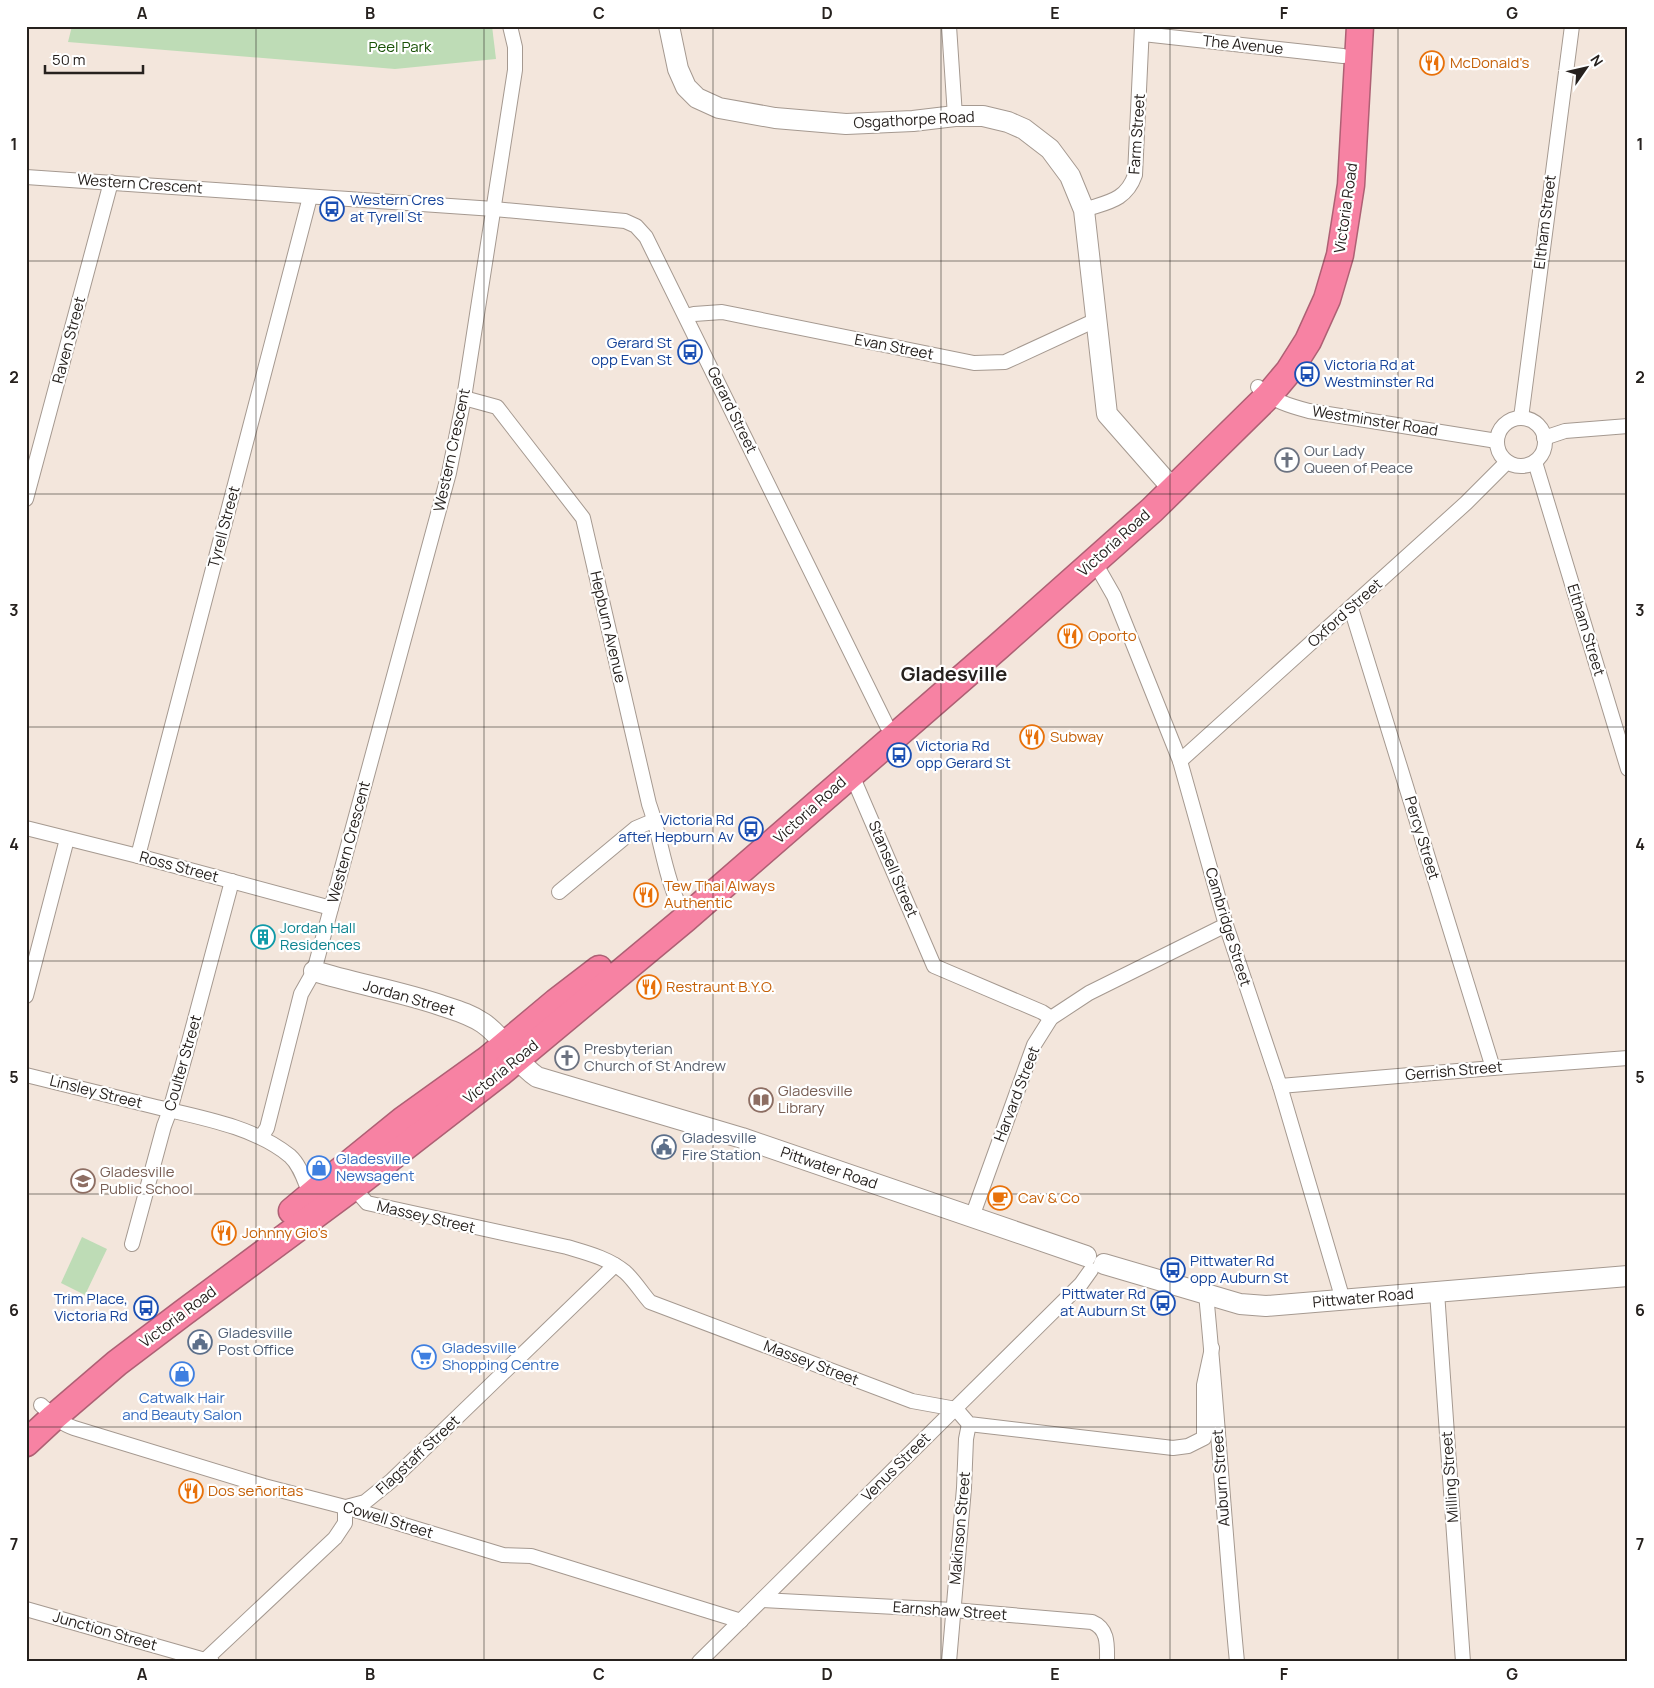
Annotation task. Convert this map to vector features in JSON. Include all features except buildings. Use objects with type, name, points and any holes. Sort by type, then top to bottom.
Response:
[{"type":"highway","name":"Victoria Road","points":[[40,1413],[117,1363],[353,1187],[511,1052],[699,907],[1152,510],[1263,391],[1298,334],[1315,296],[1328,252],[1342,144],[1342,26]]},
{"type":"highway","name":"Victoria Road","points":[[26,1443],[40,1413],[403,1120],[511,1052],[556,1002],[679,905],[1102,537],[1263,391],[1290,371],[1308,341],[1327,299],[1340,255],[1351,185],[1360,26]]},
{"type":"main road","name":"Osgathorpe Road","points":[[669,26],[678,69],[686,87],[697,98],[719,108],[774,118],[846,124],[913,121],[955,116],[984,116],[996,118],[1024,129],[1050,149],[1060,161],[1077,192],[1084,210],[1107,414],[1165,480]]},
{"type":"main road","name":"Jordan Street","points":[[314,971],[425,1000],[460,1012],[484,1023],[511,1052]]},
{"type":"main road","name":"Pittwater Road","points":[[511,1052],[528,1070],[537,1076],[742,1138],[972,1217],[1094,1264],[1240,1304],[1254,1306],[1343,1300],[1628,1276]]},
{"type":"street","points":[[494,209],[515,70],[514,47],[510,26]]},
{"type":"street","points":[[949,26],[955,116]]},
{"type":"street","name":"Eltham Street","points":[[1521,418],[1554,149],[1572,26]]},
{"type":"street","name":"The Avenue","points":[[1142,30],[1342,56]]},
{"type":"street","name":"Farm Street","points":[[1084,210],[1128,191],[1136,175],[1142,30]]},
{"type":"street","name":"Western Crescent","points":[[26,177],[494,209],[464,398],[449,473],[314,971],[301,994],[267,1128],[261,1137]]},
{"type":"street","name":"Raven Street","points":[[26,499],[111,182]]},
{"type":"street","name":"Tyrell Street","points":[[138,856],[310,197]]},
{"type":"street","name":"Gerard Street","points":[[494,209],[625,222],[636,226],[646,237],[886,726]]},
{"type":"street","name":"Evan Street","points":[[686,316],[722,312],[974,363],[1005,362],[1096,320]]},
{"type":"street","name":"Westminster Road","points":[[1263,391],[1286,405],[1309,411],[1497,441]]},
{"type":"street","name":"Hepburn Avenue","points":[[464,398],[498,406],[583,518],[649,804],[655,820],[672,891],[679,905]]},
{"type":"street","points":[[1521,418],[1529,420],[1542,430],[1544,446],[1542,454],[1535,462],[1519,466],[1507,462],[1501,456],[1497,441],[1503,426],[1510,421],[1521,418]]},
{"type":"street","points":[[1544,438],[1565,431],[1628,426]]},
{"type":"street","name":"Oxford Street","points":[[1180,761],[1466,504],[1507,462]]},
{"type":"street","name":"Eltham Street","points":[[1535,462],[1628,769]]},
{"type":"street","name":"Cambridge Street","points":[[1094,561],[1114,596],[1180,761],[1226,925],[1280,1086],[1343,1300]]},
{"type":"street","name":"Percy Street","points":[[1351,608],[1493,1068]]},
{"type":"street","name":"Stansell Street","points":[[851,773],[934,966],[1042,1012],[1051,1018]]},
{"type":"street","points":[[559,892],[636,828],[655,820]]},
{"type":"street","name":"Ross Street","points":[[26,828],[331,908]]},
{"type":"street","points":[[26,996],[67,839]]},
{"type":"street","name":"Coulter Street","points":[[132,1244],[232,881]]},
{"type":"street","name":"Harvard Street","points":[[972,1217],[1034,1046],[1051,1018],[1089,993],[1226,925]]},
{"type":"street","name":"Gerrish Street","points":[[1280,1086],[1628,1058]]},
{"type":"street","name":"Linsley Street","points":[[26,1075],[170,1110],[261,1137],[294,1160],[311,1196]]},
{"type":"street","name":"Massey Street","points":[[353,1187],[367,1203],[567,1247],[594,1255],[615,1265],[626,1273],[650,1302],[912,1401],[956,1409]]},
{"type":"street","name":"Venus Street","points":[[699,1662],[1081,1284],[1094,1264]]},
{"type":"street","name":"Flagstaff Street","points":[[345,1507],[365,1502],[375,1496],[615,1265]]},
{"type":"street","name":"Milling Street","points":[[1438,1292],[1463,1662]]},
{"type":"street","name":"Auburn Street","points":[[1206,1294],[1237,1662]]},
{"type":"street","points":[[956,1409],[969,1424],[1174,1448],[1188,1446],[1204,1438],[1204,1385],[1212,1348]]},
{"type":"street","name":"Cowell Street","points":[[40,1413],[67,1426],[264,1486],[345,1507],[503,1555],[530,1556],[741,1621]]},
{"type":"street","name":"Makinson Street","points":[[949,1662],[964,1488],[966,1439],[969,1424]]},
{"type":"street","points":[[208,1661],[335,1538],[345,1523],[345,1507]]},
{"type":"street","name":"Earnshaw Street","points":[[762,1600],[953,1610],[1092,1622],[1098,1625],[1105,1634],[1107,1662]]},
{"type":"street","name":"Junction Street","points":[[26,1609],[208,1661]]},
{"type":"green space","name":"Peel Park","points":[[72,26],[492,26],[496,59],[395,69],[68,42]]},
{"type":"green space","points":[[82,1237],[107,1249],[85,1295],[61,1283]]},
{"type":"place","name":"McDonald's","points":[[1432,63]]},
{"type":"place","name":"Western Cres at Tyrell St","points":[[332,209]]},
{"type":"place","name":"Gerard St opp Evan St","points":[[690,352]]},
{"type":"place","name":"Victoria Rd at Westminster Rd","points":[[1307,374]]},
{"type":"place","name":"Our Lady Queen of Peace","points":[[1287,460]]},
{"type":"place","name":"Oporto","points":[[1070,636]]},
{"type":"place","name":"Subway","points":[[1032,737]]},
{"type":"place","name":"Victoria Rd opp Gerard St","points":[[899,755]]},
{"type":"place","name":"Victoria Rd after Hepburn Av","points":[[751,829]]},
{"type":"place","name":"Tew Thai Always Authentic","points":[[646,895]]},
{"type":"place","name":"Jordan Hall Residences","points":[[263,937]]},
{"type":"place","name":"Restraunt B.Y.O.","points":[[649,987]]},
{"type":"place","name":"Presbyterian Church of St Andrew","points":[[567,1058]]},
{"type":"place","name":"Gladesville Library","points":[[761,1100]]},
{"type":"place","name":"Gladesville Fire Station","points":[[664,1147]]},
{"type":"place","name":"Gladesville Newsagent","points":[[319,1168]]},
{"type":"place","name":"Gladesville Public School","points":[[83,1181]]},
{"type":"place","name":"Cav & Co","points":[[1000,1198]]},
{"type":"place","name":"Johnny Gio's","points":[[224,1233]]},
{"type":"place","name":"Pittwater Rd opp Auburn St","points":[[1173,1270]]},
{"type":"place","name":"Pittwater Rd at Auburn St","points":[[1163,1303]]},
{"type":"place","name":"Trim Place, Victoria Rd","points":[[146,1308]]},
{"type":"place","name":"Gladesville Post Office","points":[[200,1342]]},
{"type":"place","name":"Gladesville Shopping Centre","points":[[424,1357]]},
{"type":"place","name":"Catwalk Hair and Beauty Salon","points":[[182,1374]]},
{"type":"place","name":"Dos señoritas","points":[[191,1491]]},
{"type":"district","name":"Gladesville","points":[[954,674]]}]
